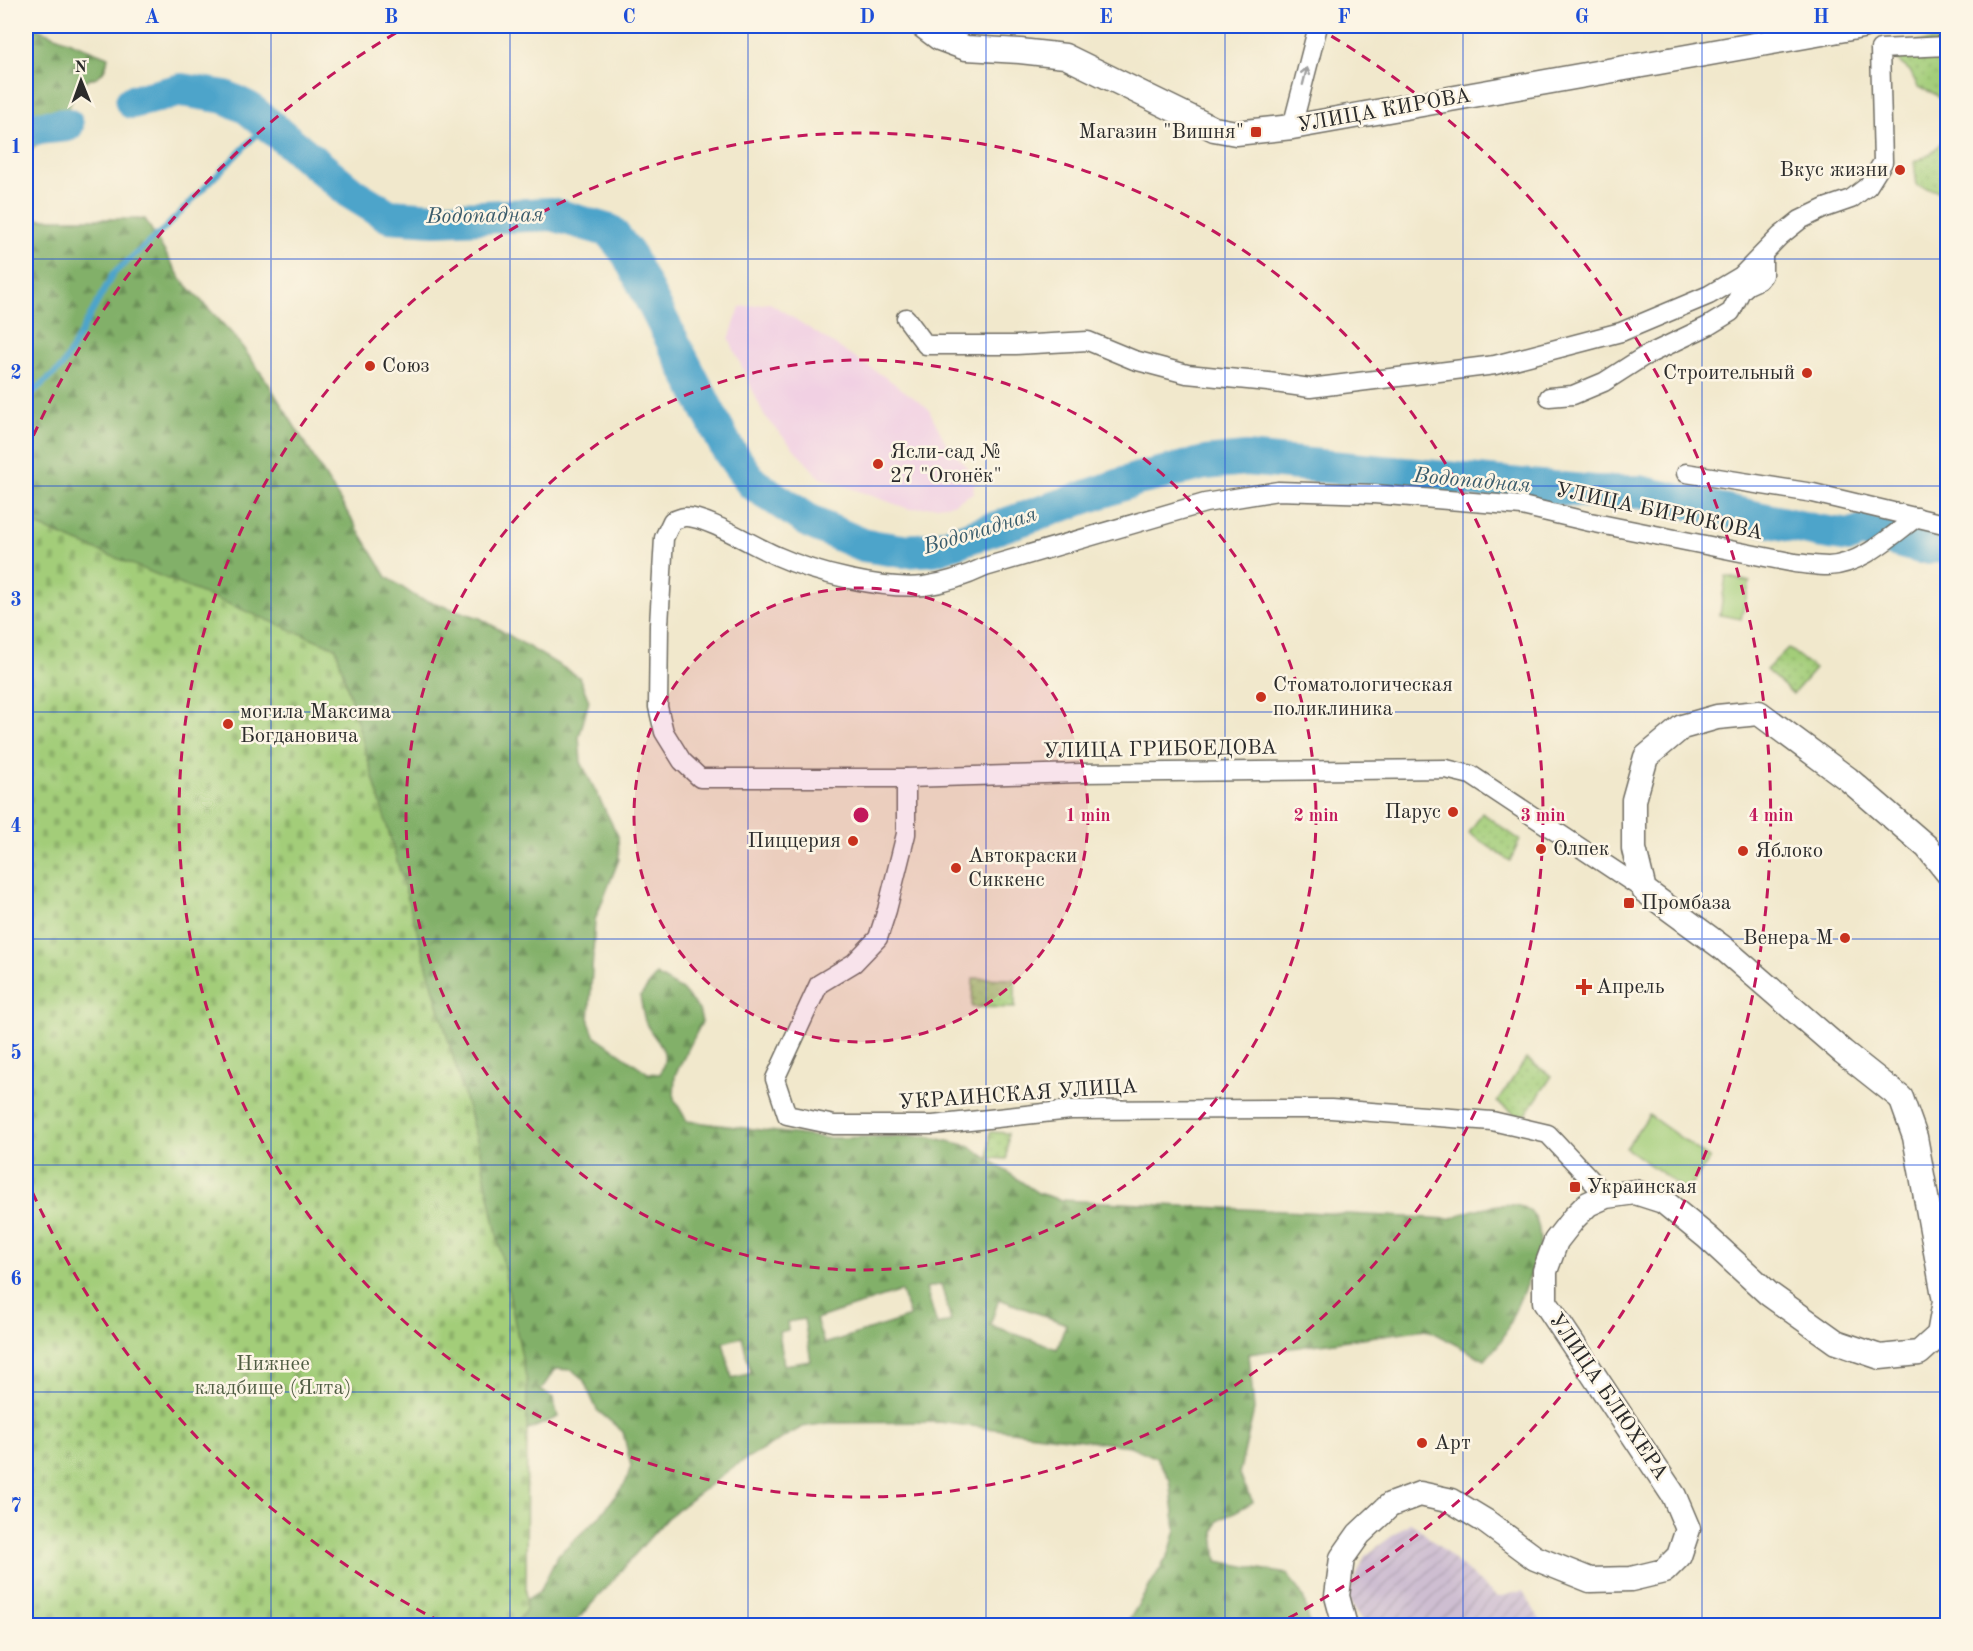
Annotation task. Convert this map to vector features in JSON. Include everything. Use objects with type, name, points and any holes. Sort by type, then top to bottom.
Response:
[{"type":"main road","name":"УЛИЦА КИРОВА","points":[[923,26],[939,38],[966,48],[1065,56],[1214,129],[1236,133],[1292,127],[1862,26]]},
{"type":"main road","points":[[1644,890],[1634,849],[1634,800],[1646,756],[1682,727],[1717,717],[1759,712],[1848,778],[1927,847],[1947,873]]},
{"type":"main road","name":"УЛИЦА БЛЮХЕРА","points":[[1345,1626],[1337,1596],[1342,1558],[1359,1534],[1390,1505],[1420,1494],[1452,1501],[1485,1521],[1535,1558],[1590,1580],[1631,1579],[1664,1570],[1679,1556],[1688,1529],[1674,1496],[1545,1302],[1545,1271],[1556,1241],[1588,1204],[1606,1196],[1635,1192],[1663,1201],[1707,1237],[1769,1294],[1836,1342],[1880,1357],[1919,1353],[1939,1335],[1945,1301],[1915,1137],[1901,1098],[1843,1052],[1723,948],[1644,890]]},
{"type":"street","points":[[1292,127],[1318,26]]},
{"type":"street","points":[[906,318],[926,345],[1016,345],[1088,341],[1134,360],[1187,374],[1310,388],[1495,365],[1621,332],[1709,296],[1741,276],[1780,236],[1800,220],[1851,199],[1868,186],[1883,162],[1880,49],[1947,46]]},
{"type":"street","points":[[1549,398],[1573,395],[1604,382],[1643,357],[1708,326],[1731,312],[1741,291],[1763,275],[1763,255]]},
{"type":"street","points":[[1686,473],[1813,493],[1947,525]]},
{"type":"street","name":"УЛИЦА БИРЮКОВА","points":[[664,732],[658,707],[658,673],[664,538],[672,521],[685,517],[700,519],[779,557],[828,573],[870,583],[925,586],[961,578],[985,567],[1205,503],[1278,491],[1374,494],[1522,506],[1795,563],[1829,566],[1846,562],[1870,551],[1917,517]]},
{"type":"street","name":"УЛИЦА ГРИБОЕДОВА","points":[[664,732],[682,761],[700,778],[906,778],[1081,773],[1446,770],[1471,775],[1644,890]]},
{"type":"street","name":"УКРАИНСКАЯ УЛИЦА","points":[[906,778],[906,834],[878,938],[854,963],[819,984],[775,1079],[788,1114],[834,1125],[933,1125],[1071,1110],[1275,1108],[1331,1109],[1492,1121],[1548,1134],[1606,1196]]},
{"type":"shaded area","points":[[770,303],[888,379],[928,408],[945,441],[975,477],[973,493],[953,504],[909,509],[819,477],[764,415],[729,339],[740,307]]},
{"type":"shaded area","points":[[1411,1522],[1497,1597],[1523,1591],[1543,1625],[1365,1625],[1347,1598],[1365,1556]]},
{"type":"green space","points":[[26,26],[108,57],[102,73],[93,79],[77,83],[66,118],[26,155]]},
{"type":"green space","points":[[1947,41],[1947,105],[1935,94],[1918,87],[1910,71],[1895,59],[1916,42]]},
{"type":"green space","points":[[1947,135],[1947,193],[1917,186],[1914,162],[1931,154]]},
{"type":"green space","points":[[26,215],[37,219],[145,219],[181,279],[236,338],[268,383],[387,577],[418,598],[480,618],[579,677],[589,701],[579,737],[581,762],[618,836],[619,859],[595,920],[589,1022],[594,1035],[648,1073],[660,1074],[663,1065],[663,1051],[645,1021],[640,997],[656,975],[682,990],[699,1010],[702,1022],[675,1075],[674,1099],[687,1121],[826,1138],[927,1136],[969,1146],[1038,1193],[1061,1200],[1449,1219],[1479,1209],[1511,1205],[1521,1206],[1528,1210],[1538,1224],[1539,1255],[1502,1340],[1485,1360],[1426,1329],[1249,1354],[1254,1410],[1239,1474],[1253,1502],[1218,1521],[1214,1532],[1217,1561],[1287,1574],[1303,1596],[1310,1625],[1126,1625],[1169,1554],[1176,1530],[1170,1480],[1157,1458],[1130,1446],[939,1422],[827,1423],[802,1427],[733,1467],[667,1518],[573,1625],[500,1625],[501,1616],[540,1591],[558,1555],[600,1516],[626,1482],[631,1466],[623,1432],[597,1410],[583,1379],[572,1370],[555,1369],[541,1390],[553,1398],[558,1417],[503,1441],[26,1626]],"holes":[[[941,1284],[951,1321],[937,1325],[926,1288]],[[901,1291],[910,1317],[824,1344],[816,1319]],[[999,1299],[1066,1324],[1057,1349],[990,1325]],[[804,1319],[811,1361],[784,1365],[779,1332],[788,1330],[787,1322]],[[742,1337],[751,1373],[732,1378],[723,1342]]]},
{"type":"green space","name":"Нижнее кладбище (Ялта)","points":[[26,521],[336,648],[480,1151],[527,1382],[526,1610],[514,1625],[26,1625]]},
{"type":"green space","points":[[1726,576],[1750,582],[1741,619],[1720,615]]},
{"type":"green space","points":[[1788,648],[1815,669],[1793,694],[1766,670]]},
{"type":"green space","points":[[1482,813],[1520,840],[1510,861],[1469,833]]},
{"type":"green space","points":[[973,978],[1015,979],[1015,1008],[972,1007]]},
{"type":"green space","points":[[1526,1059],[1552,1076],[1523,1119],[1497,1102]]},
{"type":"green space","points":[[1649,1115],[1710,1159],[1687,1191],[1626,1148]]},
{"type":"green space","points":[[990,1132],[1008,1133],[1007,1159],[989,1158]]},
{"type":"waterway","name":"Водопадная","points":[[132,102],[182,90],[225,97],[248,108],[353,194],[389,216],[435,219],[552,214],[610,231],[628,254],[727,448],[752,483],[812,523],[863,545],[902,551],[935,549],[1138,479],[1205,463],[1246,459],[1594,492],[1640,492],[1817,531],[1849,536],[1862,531],[1920,547],[1948,546]]},
{"type":"waterway","points":[[26,398],[62,367],[113,274],[165,228],[267,124]]},
{"type":"waterway","name":"Водопадная","points":[[26,129],[67,125]]},
{"type":"place","name":"Магазин \"Вишня\"","points":[[1256,132]]},
{"type":"place","name":"Вкус жизни","points":[[1900,170]]},
{"type":"place","name":"Союз","points":[[370,366]]},
{"type":"place","name":"Строительный","points":[[1807,373]]},
{"type":"place","name":"Ясли-сад № 27 \"Огонёк\"","points":[[878,464]]},
{"type":"place","name":"Стоматологическая поликлиника","points":[[1261,697]]},
{"type":"place","name":"могила Максима Богдановича","points":[[228,724]]},
{"type":"place","name":"Парус","points":[[1453,812]]},
{"type":"place","name":"Пиццерия","points":[[853,841]]},
{"type":"place","name":"Олпек","points":[[1541,849]]},
{"type":"place","name":"Яблоко","points":[[1743,851]]},
{"type":"place","name":"Автокраски Сиккенс","points":[[956,868]]},
{"type":"place","name":"Промбаза","points":[[1629,903]]},
{"type":"place","name":"Венера М","points":[[1845,938]]},
{"type":"place","name":"Апрель","points":[[1584,987]]},
{"type":"place","name":"Украинская","points":[[1575,1187]]},
{"type":"place","name":"Арт","points":[[1422,1443]]}]
